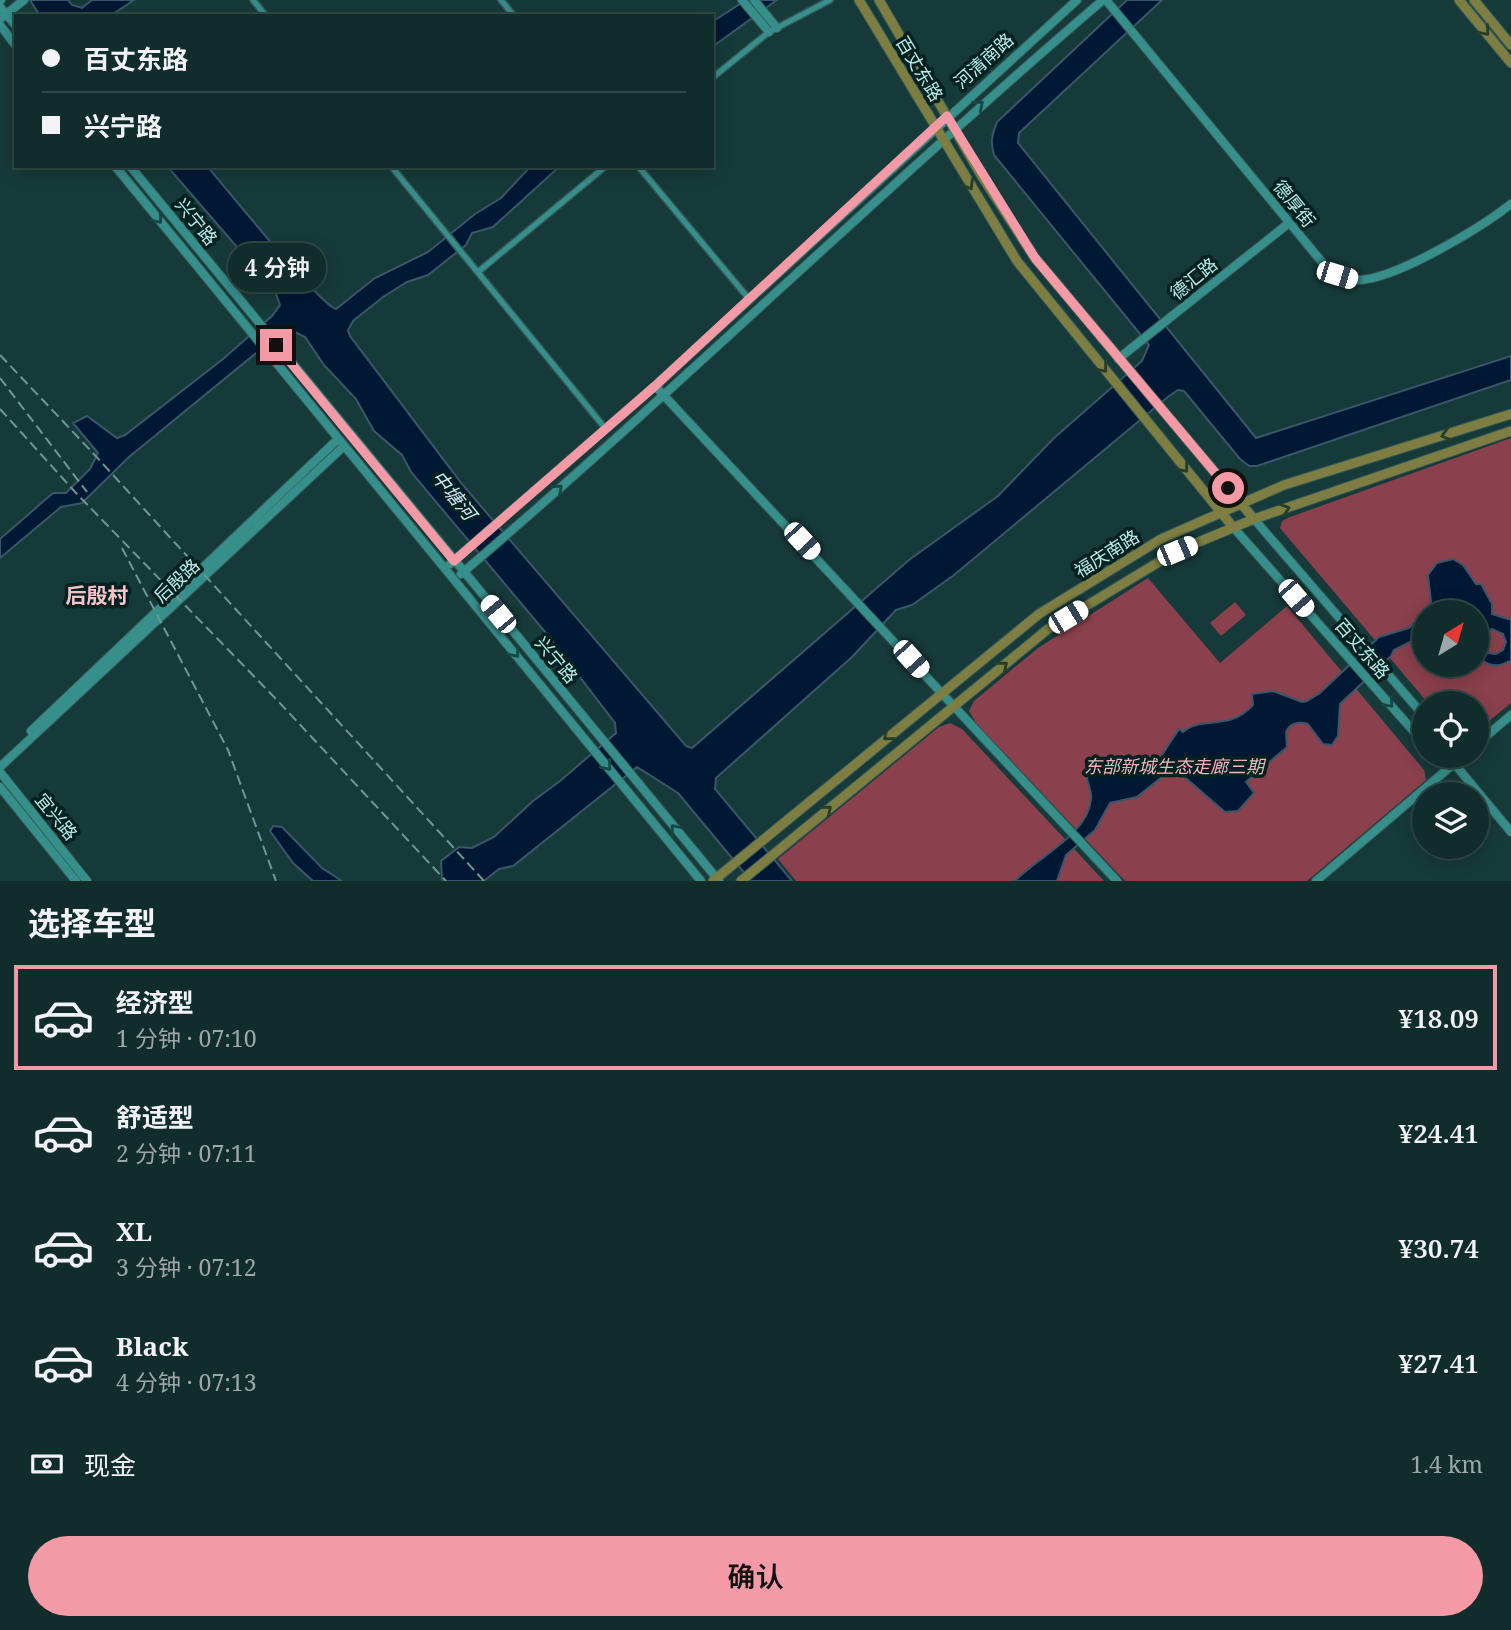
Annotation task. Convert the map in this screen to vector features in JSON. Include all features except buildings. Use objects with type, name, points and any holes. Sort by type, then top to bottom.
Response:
[{"type":"main road","points":[[2,13],[24,0]]},
{"type":"main road","points":[[742,0],[773,30]]},
{"type":"main road","points":[[754,0],[773,30]]},
{"type":"main road","name":"百丈东路","points":[[859,0],[934,128],[1017,261],[1220,512],[1412,730]]},
{"type":"main road","name":"百丈东路","points":[[879,0],[1035,258],[1127,370],[1412,702]]},
{"type":"main road","name":"河清南路","points":[[445,568],[655,386],[947,116],[1077,0]]},
{"type":"main road","name":"河清南路","points":[[463,572],[664,396],[941,139],[1104,0]]},
{"type":"main road","name":"德厚街","points":[[1104,0],[1326,267],[1337,275],[1354,280],[1371,279],[1440,249],[1488,222],[1511,204]]},
{"type":"main road","points":[[1459,0],[1511,63]]},
{"type":"main road","points":[[1474,0],[1511,45]]},
{"type":"main road","points":[[0,25],[14,43]]},
{"type":"main road","points":[[117,168],[701,881]]},
{"type":"main road","name":"兴宁路","points":[[132,168],[716,880]]},
{"type":"main road","name":"德汇路","points":[[1118,359],[1289,223]]},
{"type":"main road","points":[[655,386],[856,598],[1117,881]]},
{"type":"main road","name":"福庆南路","points":[[716,880],[1039,614],[1161,539],[1284,485],[1511,414]]},
{"type":"main road","name":"福庆南路","points":[[741,881],[1048,629],[1177,551],[1254,519],[1511,431]]},
{"type":"main road","name":"后殷路","points":[[0,760],[341,443]]},
{"type":"main road","name":"后殷路","points":[[0,770],[341,443]]},
{"type":"main road","points":[[454,579],[463,572]]},
{"type":"main road","points":[[1489,734],[1511,715]]},
{"type":"main road","points":[[1317,881],[1439,768]]},
{"type":"main road","points":[[1457,768],[1511,832]]},
{"type":"main road","name":"宜兴路","points":[[0,770],[87,881]]},
{"type":"main road","name":"宜兴路","points":[[0,787],[75,881]]},
{"type":"street","points":[[253,0],[264,14]]},
{"type":"street","points":[[501,0],[512,14]]},
{"type":"street","points":[[714,76],[773,30],[830,0]]},
{"type":"street","points":[[393,168],[605,428]]},
{"type":"street","points":[[478,272],[604,168]]},
{"type":"street","points":[[640,168],[749,299]]},
{"type":"green space","points":[[1511,438],[1511,703],[1489,721],[1489,691],[1418,691],[1280,528],[1282,521]]},
{"type":"green space","name":"东部新城生态走廊三期","points":[[1148,578],[1220,663],[1287,606],[1412,756],[1412,768],[1424,770],[1426,780],[1412,782],[1412,792],[1307,881],[1125,881],[976,723],[969,711],[974,701],[1038,648]]},
{"type":"green space","points":[[1235,602],[1246,615],[1221,636],[1210,623]]},
{"type":"green space","points":[[950,723],[962,729],[1104,881],[796,881],[778,859],[939,727]]},
{"type":"water","points":[[30,0],[68,0],[72,5],[82,8],[92,0],[134,0],[113,14],[39,14]]},
{"type":"water","points":[[746,0],[777,0],[714,46],[714,21]]},
{"type":"water","name":"中塘河","points":[[1127,0],[1162,0],[1019,133],[1018,143],[1256,438],[1511,356],[1511,380],[1257,466],[1249,466],[1240,459],[1184,391],[1178,390],[1169,396],[954,575],[912,605],[896,610],[852,657],[716,778],[715,789],[792,881],[751,881],[678,793],[637,767],[513,866],[499,869],[484,881],[442,881],[441,861],[459,847],[472,848],[494,837],[616,733],[615,723],[546,633],[411,472],[402,455],[374,431],[356,399],[324,365],[305,337],[293,331],[283,331],[129,457],[82,503],[61,507],[0,558],[0,539],[53,493],[66,493],[90,469],[98,453],[73,423],[87,416],[117,438],[125,435],[223,359],[272,316],[280,305],[275,291],[169,168],[209,168],[293,268],[336,309],[375,278],[428,252],[475,214],[501,198],[529,168],[558,168],[493,227],[472,233],[466,245],[428,275],[407,282],[383,297],[353,321],[348,330],[462,484],[686,746],[692,748],[909,560],[998,496],[1054,438],[1142,361],[1149,345],[994,155],[992,142],[997,122]]},
{"type":"water","points":[[1453,559],[1463,565],[1476,584],[1481,584],[1492,604],[1492,614],[1511,620],[1511,660],[1502,664],[1489,664],[1489,653],[1496,654],[1503,650],[1506,642],[1503,634],[1492,629],[1489,631],[1489,600],[1431,600],[1428,575],[1437,563]]},
{"type":"water","points":[[1412,625],[1412,641],[1394,650],[1391,656],[1340,704],[1338,736],[1332,745],[1323,744],[1308,724],[1292,725],[1286,732],[1287,747],[1246,782],[1254,793],[1238,811],[1225,812],[1181,774],[1168,772],[1137,797],[1110,803],[1095,830],[1066,855],[1057,881],[1015,881],[1072,834],[1081,823],[1088,812],[1091,799],[1087,778],[1092,770],[1127,772],[1144,769],[1156,756],[1160,758],[1179,729],[1183,732],[1199,724],[1234,718],[1253,705],[1252,694],[1273,691],[1302,702],[1307,701],[1320,693],[1379,637]]},
{"type":"water","points":[[273,826],[282,827],[322,868],[342,881],[313,881],[293,863],[270,831]]},
{"type":"railway","points":[[0,355],[484,881]]},
{"type":"railway","points":[[0,378],[87,492]]},
{"type":"railway","points":[[0,409],[76,493],[277,700],[446,881]]},
{"type":"railway","points":[[122,548],[228,750],[276,881]]},
{"type":"district","name":"后殷村","points":[[97,596]]},
{"type":"route","points":[[276,345],[454,561],[655,386],[947,116],[1019,235],[1055,285],[1228,488]]}]
